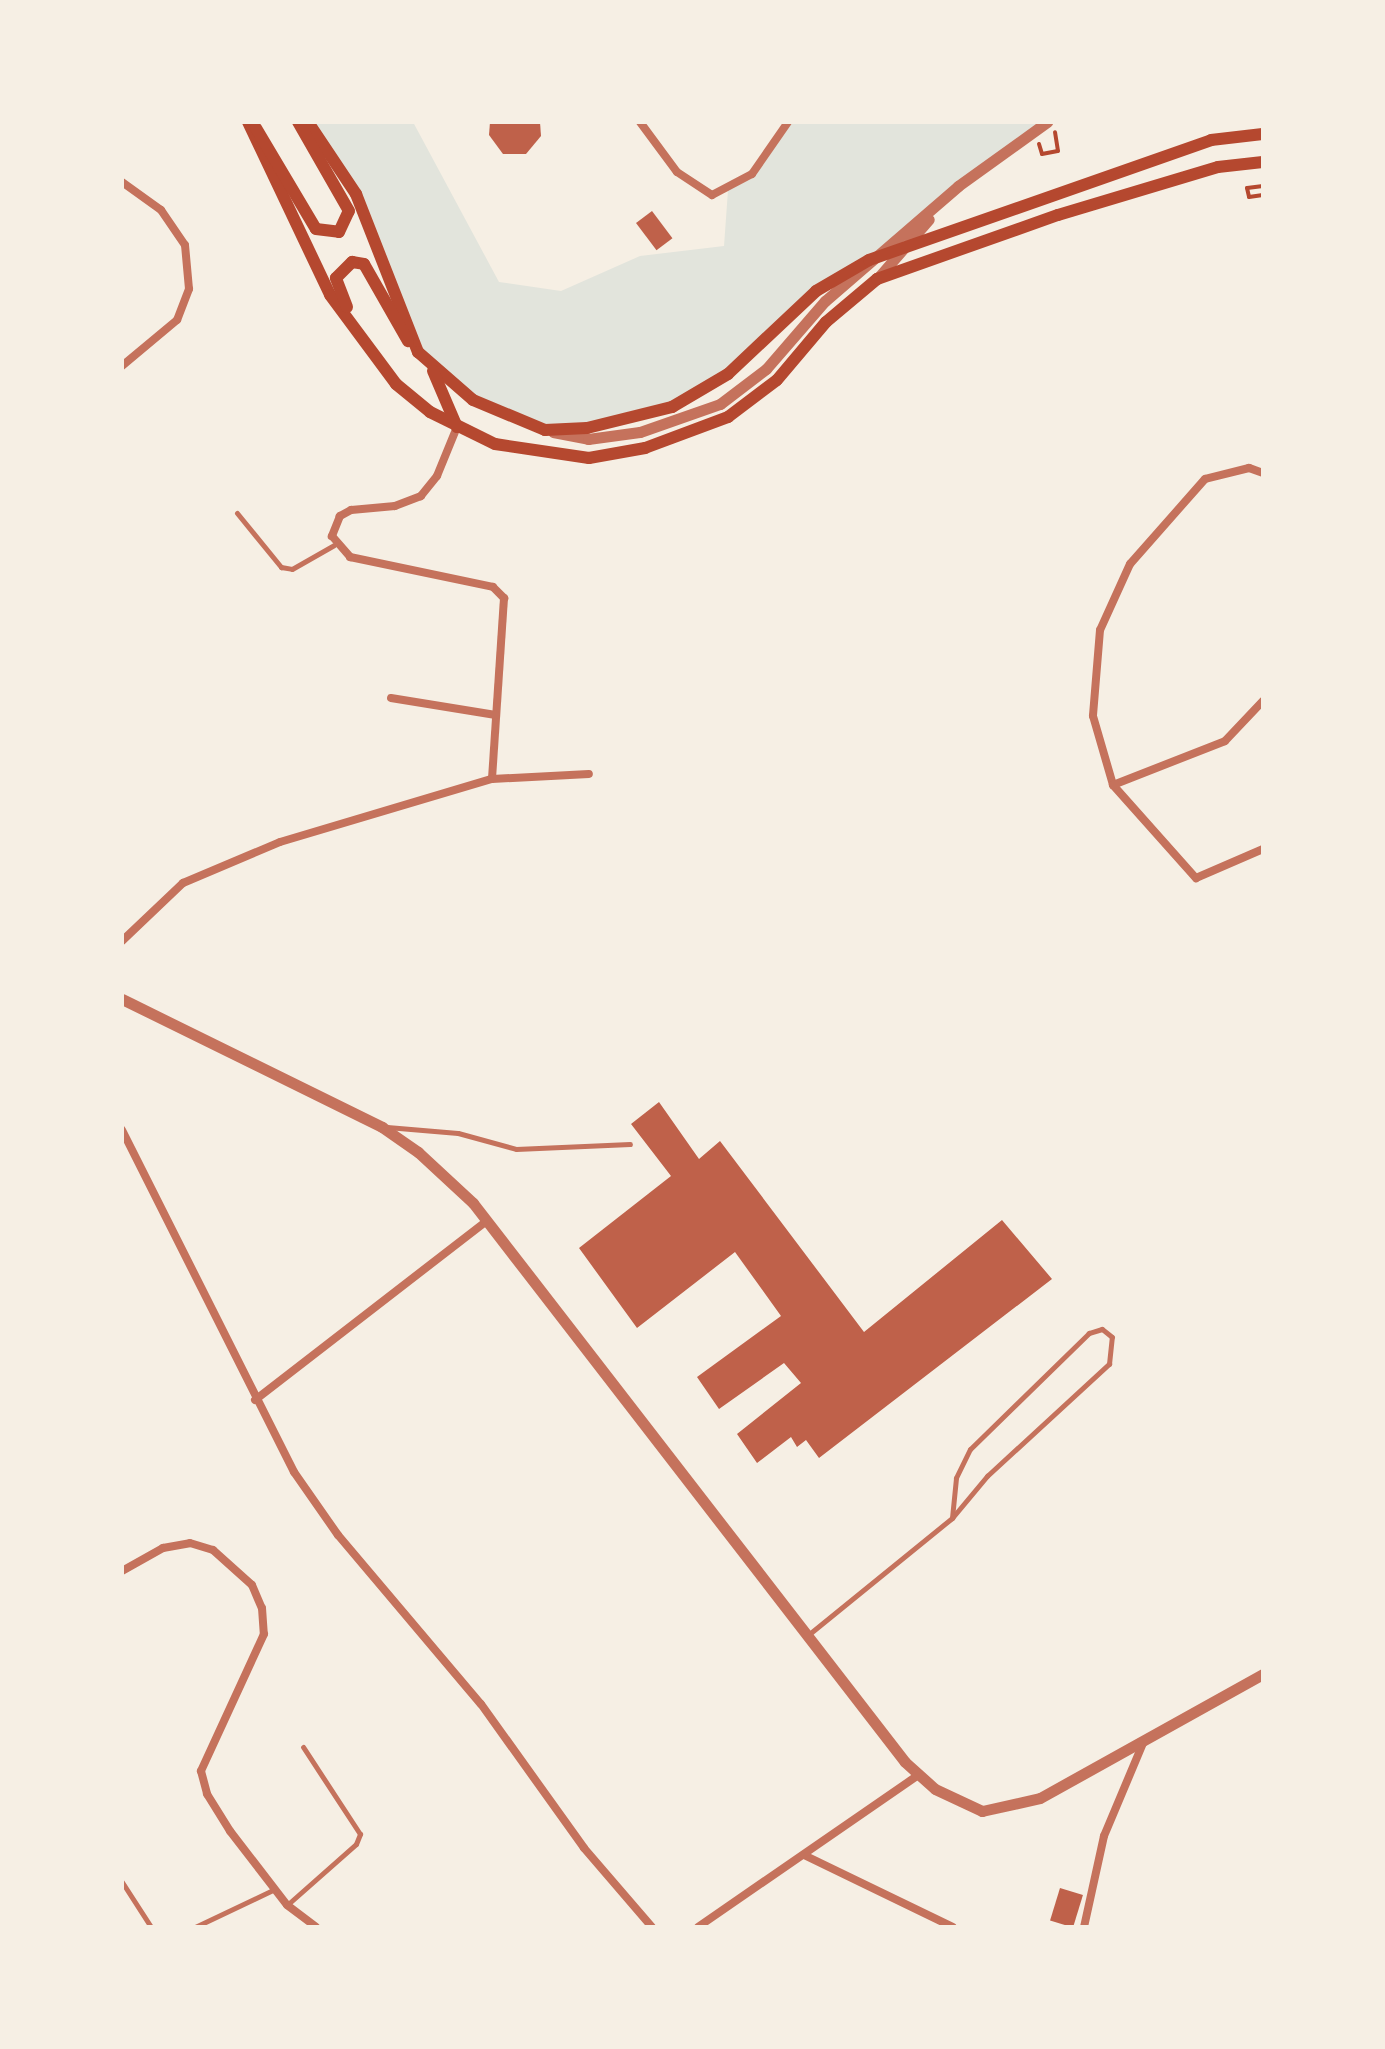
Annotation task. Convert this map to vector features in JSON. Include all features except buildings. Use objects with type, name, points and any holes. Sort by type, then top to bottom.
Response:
[{"type":"main road","points":[[250,122],[316,229],[339,232],[349,211],[298,122]]},
{"type":"main road","points":[[250,122],[330,295],[380,366],[430,412],[457,427],[516,450],[589,458],[683,437],[746,405],[877,279],[1087,206],[1218,167],[1263,162]]},
{"type":"main road","points":[[308,122],[356,194],[418,352]]},
{"type":"main road","points":[[380,366],[337,290],[336,278],[352,262],[373,273],[395,326],[432,369],[473,400],[545,430],[636,419],[710,386],[802,303],[847,270],[1211,140],[1263,134]]},
{"type":"main road","points":[[432,369],[457,427]]},
{"type":"street","points":[[640,122],[694,188],[712,195],[728,190],[752,174],[788,122]]},
{"type":"street","points":[[545,430],[588,439],[640,432],[720,404],[766,369],[825,301],[958,186],[1042,123]]},
{"type":"street","points":[[122,182],[161,210],[185,245],[189,289],[177,320],[122,366]]},
{"type":"street","points":[[877,279],[958,186]]},
{"type":"street","points":[[457,427],[427,490],[410,502],[340,516],[333,526],[334,545],[350,557],[493,587],[504,598],[492,779]]},
{"type":"street","points":[[1263,473],[1249,468],[1205,479],[1130,564],[1112,596],[1100,630],[1093,716],[1113,785],[1196,878],[1263,849]]},
{"type":"street","points":[[391,698],[496,715]]},
{"type":"street","points":[[1113,785],[1225,741],[1263,701]]},
{"type":"street","points":[[122,941],[183,883],[280,842],[492,779],[589,774]]},
{"type":"street","points":[[122,999],[382,1127],[418,1152],[487,1221],[918,1775],[982,1811],[1005,1810],[1040,1798],[1263,1674]]},
{"type":"street","points":[[122,1130],[255,1400],[294,1472],[338,1535],[481,1704],[584,1848],[652,1927]]},
{"type":"street","points":[[255,1400],[487,1221]]},
{"type":"street","points":[[122,1571],[163,1548],[190,1543],[213,1550],[235,1567],[262,1608],[264,1634],[201,1771],[223,1818],[275,1889],[287,1905],[316,1927]]},
{"type":"street","points":[[1084,1927],[1104,1836],[1144,1741]]},
{"type":"street","points":[[698,1927],[918,1775]]},
{"type":"street","points":[[804,1855],[953,1927]]},
{"type":"lane","points":[[237,513],[281,567],[292,569],[334,545]]},
{"type":"lane","points":[[382,1127],[458,1133],[516,1149],[630,1144]]},
{"type":"lane","points":[[808,1635],[952,1518],[987,1476],[1109,1364],[1112,1337],[1102,1329],[1089,1333],[970,1449],[956,1478],[952,1518]]},
{"type":"lane","points":[[287,1905],[356,1844],[360,1834],[303,1747]]},
{"type":"lane","points":[[122,1882],[151,1927]]},
{"type":"lane","points":[[195,1927],[275,1889]]},
{"type":"path","points":[[1263,186],[1247,188],[1249,197],[1263,195]]},
{"type":"shaded area","points":[[308,122],[413,122],[499,282],[561,291],[640,256],[724,246],[728,190],[742,183],[788,122],[1039,122],[869,260],[847,270],[751,354],[672,407],[545,430],[505,417],[418,352],[356,194]]}]
